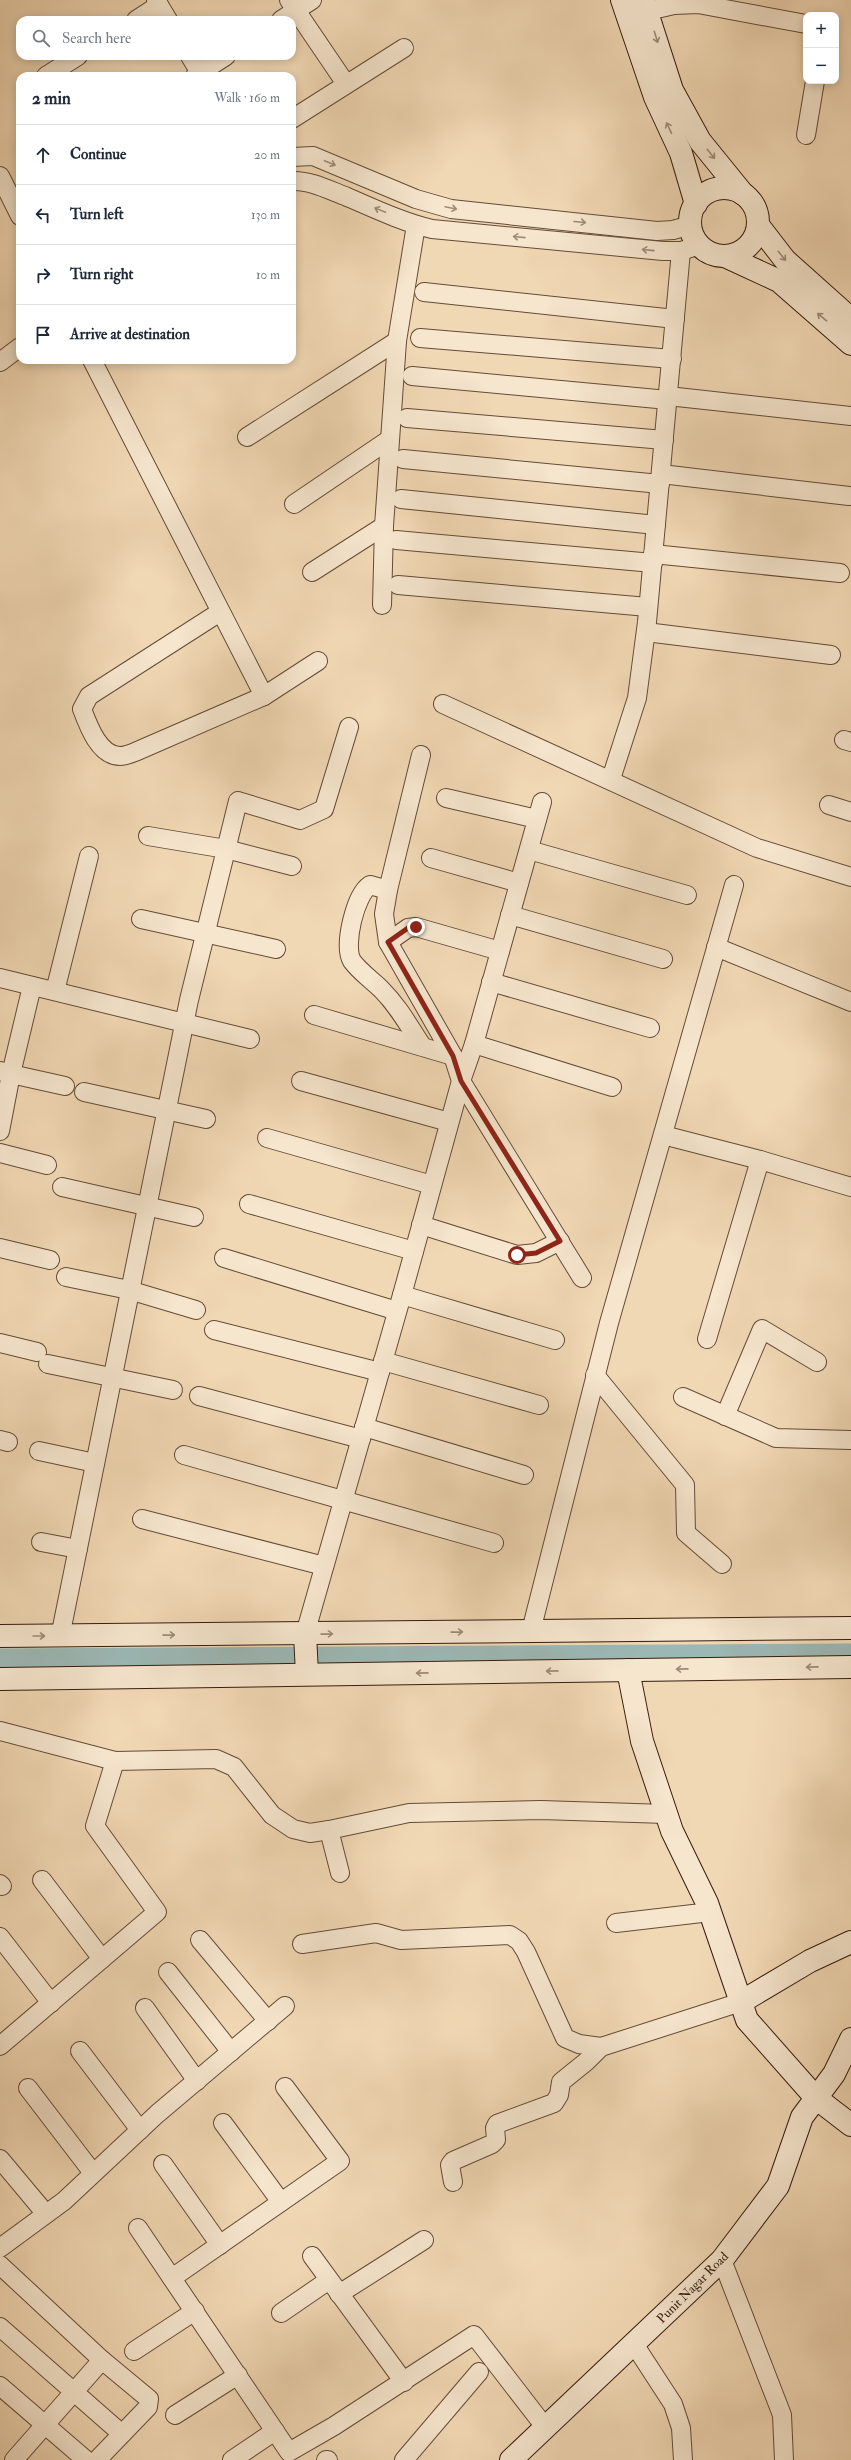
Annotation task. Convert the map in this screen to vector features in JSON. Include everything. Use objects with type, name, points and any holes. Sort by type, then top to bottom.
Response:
[{"type":"street","points":[[289,10],[312,0]]},
{"type":"street","points":[[611,779],[637,698],[646,632],[675,319],[694,236],[693,214],[681,153],[655,98],[622,0]]},
{"type":"street","points":[[743,194],[700,141],[672,90],[646,6],[698,4],[803,23]]},
{"type":"street","points":[[144,16],[161,8]]},
{"type":"street","points":[[296,19],[346,84]]},
{"type":"street","points":[[296,115],[404,48]]},
{"type":"street","points":[[52,72],[72,60]]},
{"type":"street","points":[[192,60],[198,72]]},
{"type":"street","points":[[203,72],[220,60]]},
{"type":"street","points":[[806,135],[814,84]]},
{"type":"street","points":[[296,157],[313,156],[416,199],[451,209],[658,231],[673,230],[693,214],[711,191],[722,188],[733,189],[752,201],[757,212],[758,225],[755,236],[748,247],[738,253],[725,256]]},
{"type":"street","points":[[0,176],[16,208]]},
{"type":"street","points":[[296,181],[302,181],[326,189],[416,225],[447,231],[663,251],[691,248],[725,256],[779,281],[851,344]]},
{"type":"street","points":[[382,605],[384,526],[397,341],[416,225]]},
{"type":"street","points":[[758,225],[785,260],[851,319]]},
{"type":"street","points":[[424,292],[675,319]]},
{"type":"street","points":[[420,338],[672,359]]},
{"type":"street","points":[[247,437],[397,341]]},
{"type":"street","points":[[0,362],[16,350]]},
{"type":"street","points":[[94,364],[264,696]]},
{"type":"street","points":[[412,376],[668,398],[851,416]]},
{"type":"street","points":[[407,418],[664,440]]},
{"type":"street","points":[[294,504],[390,439]]},
{"type":"street","points":[[403,458],[849,496]]},
{"type":"street","points":[[401,499],[656,525]]},
{"type":"street","points":[[312,572],[384,526]]},
{"type":"street","points":[[396,540],[840,573]]},
{"type":"street","points":[[398,585],[648,607]]},
{"type":"street","points":[[220,612],[89,696],[82,709],[92,734],[109,753],[120,756],[135,752],[264,696],[318,661]]},
{"type":"street","points":[[646,632],[831,655]]},
{"type":"street","points":[[442,704],[611,779],[757,848],[851,877]]},
{"type":"street","points":[[60,1637],[184,1022],[238,801],[300,820],[324,809],[349,727]]},
{"type":"street","points":[[422,755],[388,890],[384,914],[388,942],[453,1056],[461,1081],[582,1278]]},
{"type":"street","points":[[446,798],[537,819]]},
{"type":"street","points":[[307,1674],[305,1634],[400,1303],[449,1122],[474,1044],[542,802]]},
{"type":"street","points":[[829,805],[851,812]]},
{"type":"street","points":[[148,836],[226,849],[292,866]]},
{"type":"street","points":[[529,850],[687,895]]},
{"type":"street","points":[[55,991],[89,856]]},
{"type":"street","points":[[431,858],[519,883]]},
{"type":"street","points":[[388,890],[370,884],[366,888],[356,903],[348,950],[352,961],[397,1006],[422,1046]]},
{"type":"street","points":[[531,1632],[595,1375],[734,885]]},
{"type":"street","points":[[510,915],[663,959]]},
{"type":"street","points":[[141,919],[276,949]]},
{"type":"street","points":[[388,942],[408,928],[416,927],[500,951]]},
{"type":"street","points":[[716,946],[851,1002]]},
{"type":"street","points":[[0,978],[250,1039]]},
{"type":"street","points":[[491,982],[650,1028]]},
{"type":"street","points":[[0,1131],[6,1072],[32,986]]},
{"type":"street","points":[[314,1015],[453,1056]]},
{"type":"street","points":[[474,1044],[612,1087]]},
{"type":"street","points":[[6,1072],[65,1086]]},
{"type":"street","points":[[302,1081],[449,1122]]},
{"type":"street","points":[[84,1092],[206,1119]]},
{"type":"street","points":[[663,1135],[760,1160],[851,1187]]},
{"type":"street","points":[[267,1138],[432,1185]]},
{"type":"street","points":[[0,1153],[47,1165]]},
{"type":"street","points":[[707,1340],[760,1160]]},
{"type":"street","points":[[62,1187],[194,1217]]},
{"type":"street","points":[[249,1204],[414,1251]]},
{"type":"street","points":[[421,1225],[517,1255],[536,1253],[560,1241]]},
{"type":"street","points":[[0,1248],[50,1260]]},
{"type":"street","points":[[224,1258],[400,1303],[555,1340]]},
{"type":"street","points":[[66,1277],[129,1290],[196,1310]]},
{"type":"street","points":[[214,1330],[381,1367],[538,1405]]},
{"type":"street","points":[[725,1416],[762,1330],[817,1362]]},
{"type":"street","points":[[0,1343],[42,1358],[112,1377],[173,1390]]},
{"type":"street","points":[[595,1375],[685,1484],[686,1533],[722,1564]]},
{"type":"street","points":[[199,1396],[362,1433],[524,1475]]},
{"type":"street","points":[[683,1397],[776,1438],[851,1440]]},
{"type":"street","points":[[39,1451],[95,1463]]},
{"type":"street","points":[[184,1456],[494,1543]]},
{"type":"street","points":[[142,1518],[324,1566]]},
{"type":"street","points":[[41,1542],[78,1549]]},
{"type":"street","points":[[0,1636],[60,1637],[851,1628]]},
{"type":"street","points":[[0,1679],[851,1667]]},
{"type":"street","points":[[628,1670],[642,1741],[666,1814],[710,1912],[747,2020],[816,2098],[851,2125]]},
{"type":"street","points":[[0,1731],[116,1761],[216,1759],[234,1767],[272,1816],[293,1830],[310,1833],[409,1813],[541,1810],[666,1814]]},
{"type":"street","points":[[3,2039],[51,2002],[157,1912],[95,1826],[116,1761]]},
{"type":"street","points":[[329,1830],[340,1873]]},
{"type":"street","points":[[42,1880],[102,1959]]},
{"type":"street","points":[[616,1923],[710,1912]]},
{"type":"street","points":[[302,1944],[376,1933],[401,1940],[510,1935],[519,1941],[526,1952],[565,2038],[571,2042],[601,2047]]},
{"type":"street","points":[[0,1937],[51,2002]]},
{"type":"street","points":[[200,1940],[268,2021]]},
{"type":"street","points":[[453,2182],[450,2165],[453,2161],[492,2144],[496,2140],[495,2128],[497,2124],[554,2103],[559,2095],[561,2082],[587,2061],[601,2047],[741,2002],[810,1961],[851,1942]]},
{"type":"street","points":[[168,1972],[231,2052]]},
{"type":"street","points":[[0,2248],[46,2214],[140,2130],[286,2006]]},
{"type":"street","points":[[145,2008],[197,2081]]},
{"type":"street","name":"Punit Nagar Road","points":[[511,2460],[722,2260],[778,2186],[802,2117],[834,2074],[851,2039]]},
{"type":"street","points":[[80,2051],[140,2130]]},
{"type":"street","points":[[172,2278],[340,2161],[285,2087]]},
{"type":"street","points":[[28,2088],[93,2173]]},
{"type":"street","points":[[223,2123],[281,2202]]},
{"type":"street","points":[[0,2159],[46,2214]]},
{"type":"street","points":[[163,2164],[220,2245]]},
{"type":"street","points":[[138,2228],[289,2452],[404,2382],[474,2336],[545,2427]]},
{"type":"street","points":[[281,2313],[424,2240]]},
{"type":"street","points":[[312,2256],[404,2382]]},
{"type":"street","points":[[722,2260],[782,2415],[784,2460]]},
{"type":"street","points":[[0,2265],[102,2360],[149,2399],[148,2407],[97,2460]]},
{"type":"street","points":[[134,2351],[195,2312]]},
{"type":"street","points":[[0,2327],[122,2434]]},
{"type":"street","points":[[634,2344],[673,2404],[681,2428],[683,2460]]},
{"type":"street","points":[[14,2460],[102,2360]]},
{"type":"street","points":[[404,2460],[479,2372]]},
{"type":"street","points":[[174,2414],[238,2375]]},
{"type":"street","points":[[0,2386],[86,2460]]},
{"type":"street","points":[[232,2460],[275,2431]]},
{"type":"waterway","points":[[0,1658],[851,1653]]},
{"type":"route","points":[[416,927],[408,928],[388,942],[453,1056],[461,1081],[560,1241],[536,1253],[517,1255]]}]
